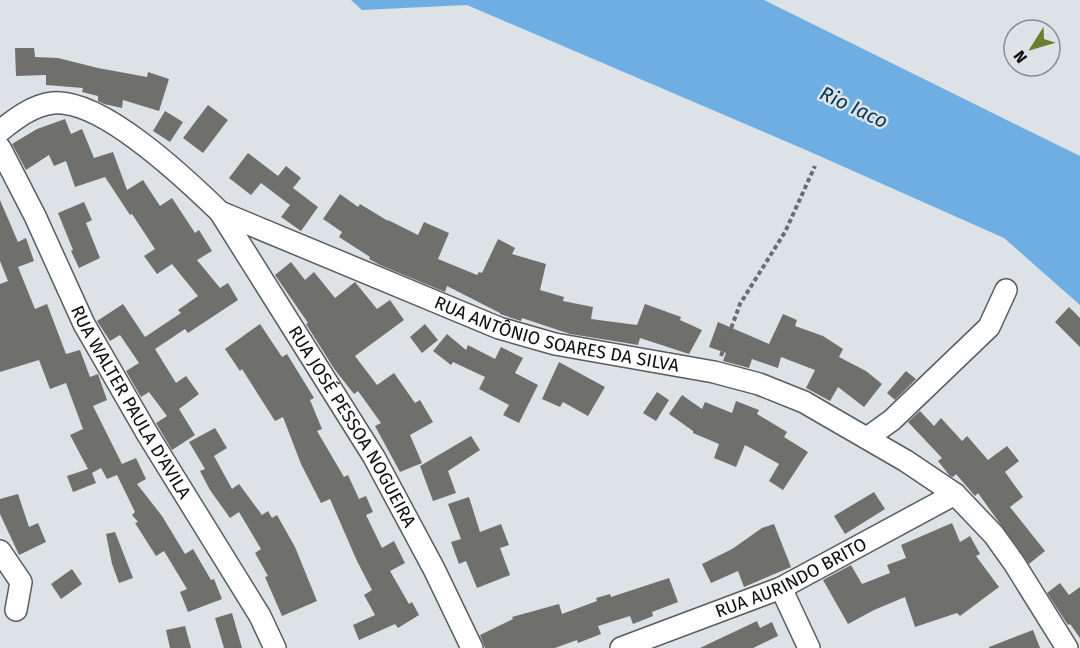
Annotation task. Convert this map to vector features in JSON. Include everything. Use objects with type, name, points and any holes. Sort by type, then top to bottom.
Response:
[{"type":"street","name":"RUA ANTÔNIO SOARES DA SILVA","points":[[0,131],[37,107],[53,103],[84,107],[109,120],[128,134],[194,187],[220,212],[499,328],[555,344],[714,372],[759,384],[804,402],[867,438],[955,494],[994,535],[1067,648]]},
{"type":"street","name":"RUA WALTER PAULA D'AVILA","points":[[0,148],[35,216],[84,324],[148,435],[260,616],[275,648]]},
{"type":"street","name":"RUA JOSÉ PESSOA NOGUEIRA","points":[[220,212],[374,457],[434,569],[472,648]]},
{"type":"street","points":[[867,438],[892,420],[988,327],[1006,290]]},
{"type":"street","name":"RUA AURINDO BRITO","points":[[621,648],[781,588],[955,494]]},
{"type":"street","points":[[0,551],[21,582],[16,610]]},
{"type":"street","points":[[781,588],[809,648]]},
{"type":"path","points":[[714,372],[740,304],[785,232],[815,166]]},
{"type":"water","name":"Rio Iaco","points":[[351,0],[764,0],[1080,156],[1080,305],[1004,238],[806,150],[467,5],[362,10]]},
{"type":"building","points":[[15,48],[34,48],[35,57],[58,58],[147,77],[148,72],[169,79],[159,111],[123,100],[122,108],[104,104],[98,101],[98,96],[82,92],[83,88],[46,85],[46,75],[16,76]]},
{"type":"building","points":[[208,105],[228,120],[203,153],[183,138]]},
{"type":"building","points":[[165,111],[183,122],[170,142],[153,131]]},
{"type":"building","points":[[65,119],[71,134],[82,129],[94,158],[113,152],[127,190],[143,180],[160,206],[172,198],[195,233],[199,230],[212,251],[197,260],[220,288],[228,283],[238,300],[188,333],[185,329],[155,349],[176,383],[186,376],[199,394],[179,409],[195,435],[172,450],[156,423],[167,416],[149,392],[141,397],[126,371],[139,363],[120,335],[110,341],[97,321],[123,304],[145,337],[181,313],[178,310],[198,296],[172,264],[157,274],[144,256],[155,249],[105,177],[75,187],[66,161],[54,166],[49,155],[26,170],[12,144],[37,129]]},
{"type":"building","points":[[248,153],[278,176],[286,166],[301,178],[293,188],[318,207],[301,231],[281,217],[290,205],[261,183],[251,195],[229,178]]},
{"type":"building","points":[[340,194],[358,207],[360,204],[418,235],[424,222],[449,233],[438,259],[477,275],[479,272],[482,273],[498,239],[515,248],[512,254],[546,264],[540,290],[564,297],[563,301],[593,307],[591,319],[637,325],[645,304],[681,317],[680,320],[702,330],[689,354],[640,338],[638,345],[570,334],[522,318],[521,321],[500,314],[447,286],[445,292],[380,265],[339,237],[342,232],[323,219]]},
{"type":"building","points":[[0,200],[18,242],[26,238],[34,261],[18,267],[35,309],[47,304],[66,354],[80,350],[90,377],[98,374],[107,400],[93,406],[122,464],[136,458],[146,479],[137,484],[162,516],[185,554],[193,549],[211,580],[214,579],[222,599],[188,612],[180,592],[187,589],[164,551],[156,556],[135,523],[138,522],[132,515],[135,512],[117,475],[107,479],[101,468],[92,473],[96,483],[73,492],[67,476],[88,469],[70,435],[83,429],[66,383],[50,389],[39,360],[0,372],[0,284],[8,281],[0,261]]},
{"type":"building","points":[[84,202],[92,220],[86,223],[100,258],[79,268],[58,213]]},
{"type":"building","points":[[291,262],[305,280],[314,272],[335,298],[355,282],[377,309],[390,300],[404,320],[355,356],[377,385],[394,373],[415,403],[420,400],[433,422],[410,435],[422,463],[400,472],[375,426],[381,423],[358,391],[354,394],[335,370],[306,324],[308,323],[275,275]]},
{"type":"building","points":[[1069,307],[1080,318],[1080,347],[1055,322]]},
{"type":"building","points":[[783,314],[797,320],[795,326],[823,336],[843,349],[839,357],[866,371],[882,384],[864,407],[838,387],[830,401],[806,388],[815,370],[781,357],[778,368],[752,359],[749,368],[723,361],[726,353],[709,347],[718,322],[769,344]]},
{"type":"building","points":[[260,324],[282,357],[287,354],[314,398],[310,400],[322,429],[317,431],[344,477],[348,475],[359,499],[366,496],[373,512],[366,515],[382,548],[394,541],[405,563],[390,571],[409,604],[412,602],[419,615],[398,628],[395,624],[359,640],[353,625],[375,615],[364,595],[372,590],[330,499],[321,503],[301,464],[283,417],[275,421],[242,369],[240,371],[225,349]]},
{"type":"building","points":[[425,324],[438,340],[422,353],[410,337]]},
{"type":"building","points":[[447,334],[466,350],[468,345],[495,359],[501,347],[523,358],[515,373],[538,385],[519,423],[503,415],[509,405],[479,389],[485,377],[453,362],[451,365],[433,351]]},
{"type":"building","points":[[559,362],[605,387],[588,416],[563,402],[560,407],[542,399]]},
{"type":"building","points":[[906,371],[916,379],[895,400],[887,393]]},
{"type":"building","points":[[657,392],[669,400],[656,421],[643,413]]},
{"type":"building","points":[[682,395],[702,409],[705,402],[732,413],[736,401],[759,410],[757,414],[787,432],[784,437],[808,452],[783,490],[769,481],[779,464],[745,445],[736,467],[714,458],[719,444],[693,433],[669,414]]},
{"type":"building","points":[[920,411],[934,426],[941,418],[962,441],[967,436],[988,460],[1007,446],[1019,461],[1005,472],[1023,497],[1010,507],[1045,551],[1029,564],[978,493],[975,496],[956,474],[953,477],[950,476],[938,461],[942,458],[908,422]]},
{"type":"building","points":[[215,428],[227,448],[214,456],[232,489],[239,484],[262,515],[268,511],[272,518],[277,515],[295,547],[317,601],[282,616],[265,577],[268,576],[255,553],[261,549],[239,512],[230,518],[210,490],[200,471],[205,469],[189,442]]},
{"type":"building","points":[[471,436],[480,450],[448,471],[456,493],[433,501],[420,466]]},
{"type":"building","points":[[874,492],[885,509],[845,534],[834,516]]},
{"type":"building","points":[[18,494],[29,527],[38,523],[46,542],[19,555],[0,514],[0,499]]},
{"type":"building","points":[[469,497],[480,532],[501,524],[509,545],[500,548],[510,575],[477,588],[466,561],[459,564],[451,542],[461,539],[448,504]]},
{"type":"building","points":[[952,523],[960,542],[970,536],[980,554],[976,556],[999,587],[960,616],[957,613],[915,627],[905,597],[848,624],[823,580],[851,565],[862,584],[890,573],[887,565],[906,558],[901,545]]},
{"type":"building","points":[[774,524],[791,567],[744,587],[738,571],[711,583],[702,564],[732,549],[762,528]]},
{"type":"building","points":[[115,532],[133,578],[119,583],[112,564],[106,534]]},
{"type":"building","points":[[72,569],[82,584],[61,599],[51,584]]},
{"type":"building","points":[[669,578],[678,602],[652,612],[653,616],[633,624],[630,616],[598,626],[601,634],[578,643],[577,640],[555,648],[485,648],[480,635],[513,619],[512,617],[559,604],[562,614],[597,601],[596,598],[610,594],[611,597]]},
{"type":"building","points":[[1060,583],[1069,595],[1080,587],[1080,638],[1070,624],[1068,625],[1047,593]]},
{"type":"building","points":[[232,613],[242,648],[224,648],[215,618]]},
{"type":"building","points":[[757,621],[760,628],[772,622],[778,636],[753,648],[700,648]]},
{"type":"building","points":[[185,626],[191,648],[170,648],[166,630]]},
{"type":"building","points":[[1033,630],[1040,648],[989,648],[989,647]]}]
